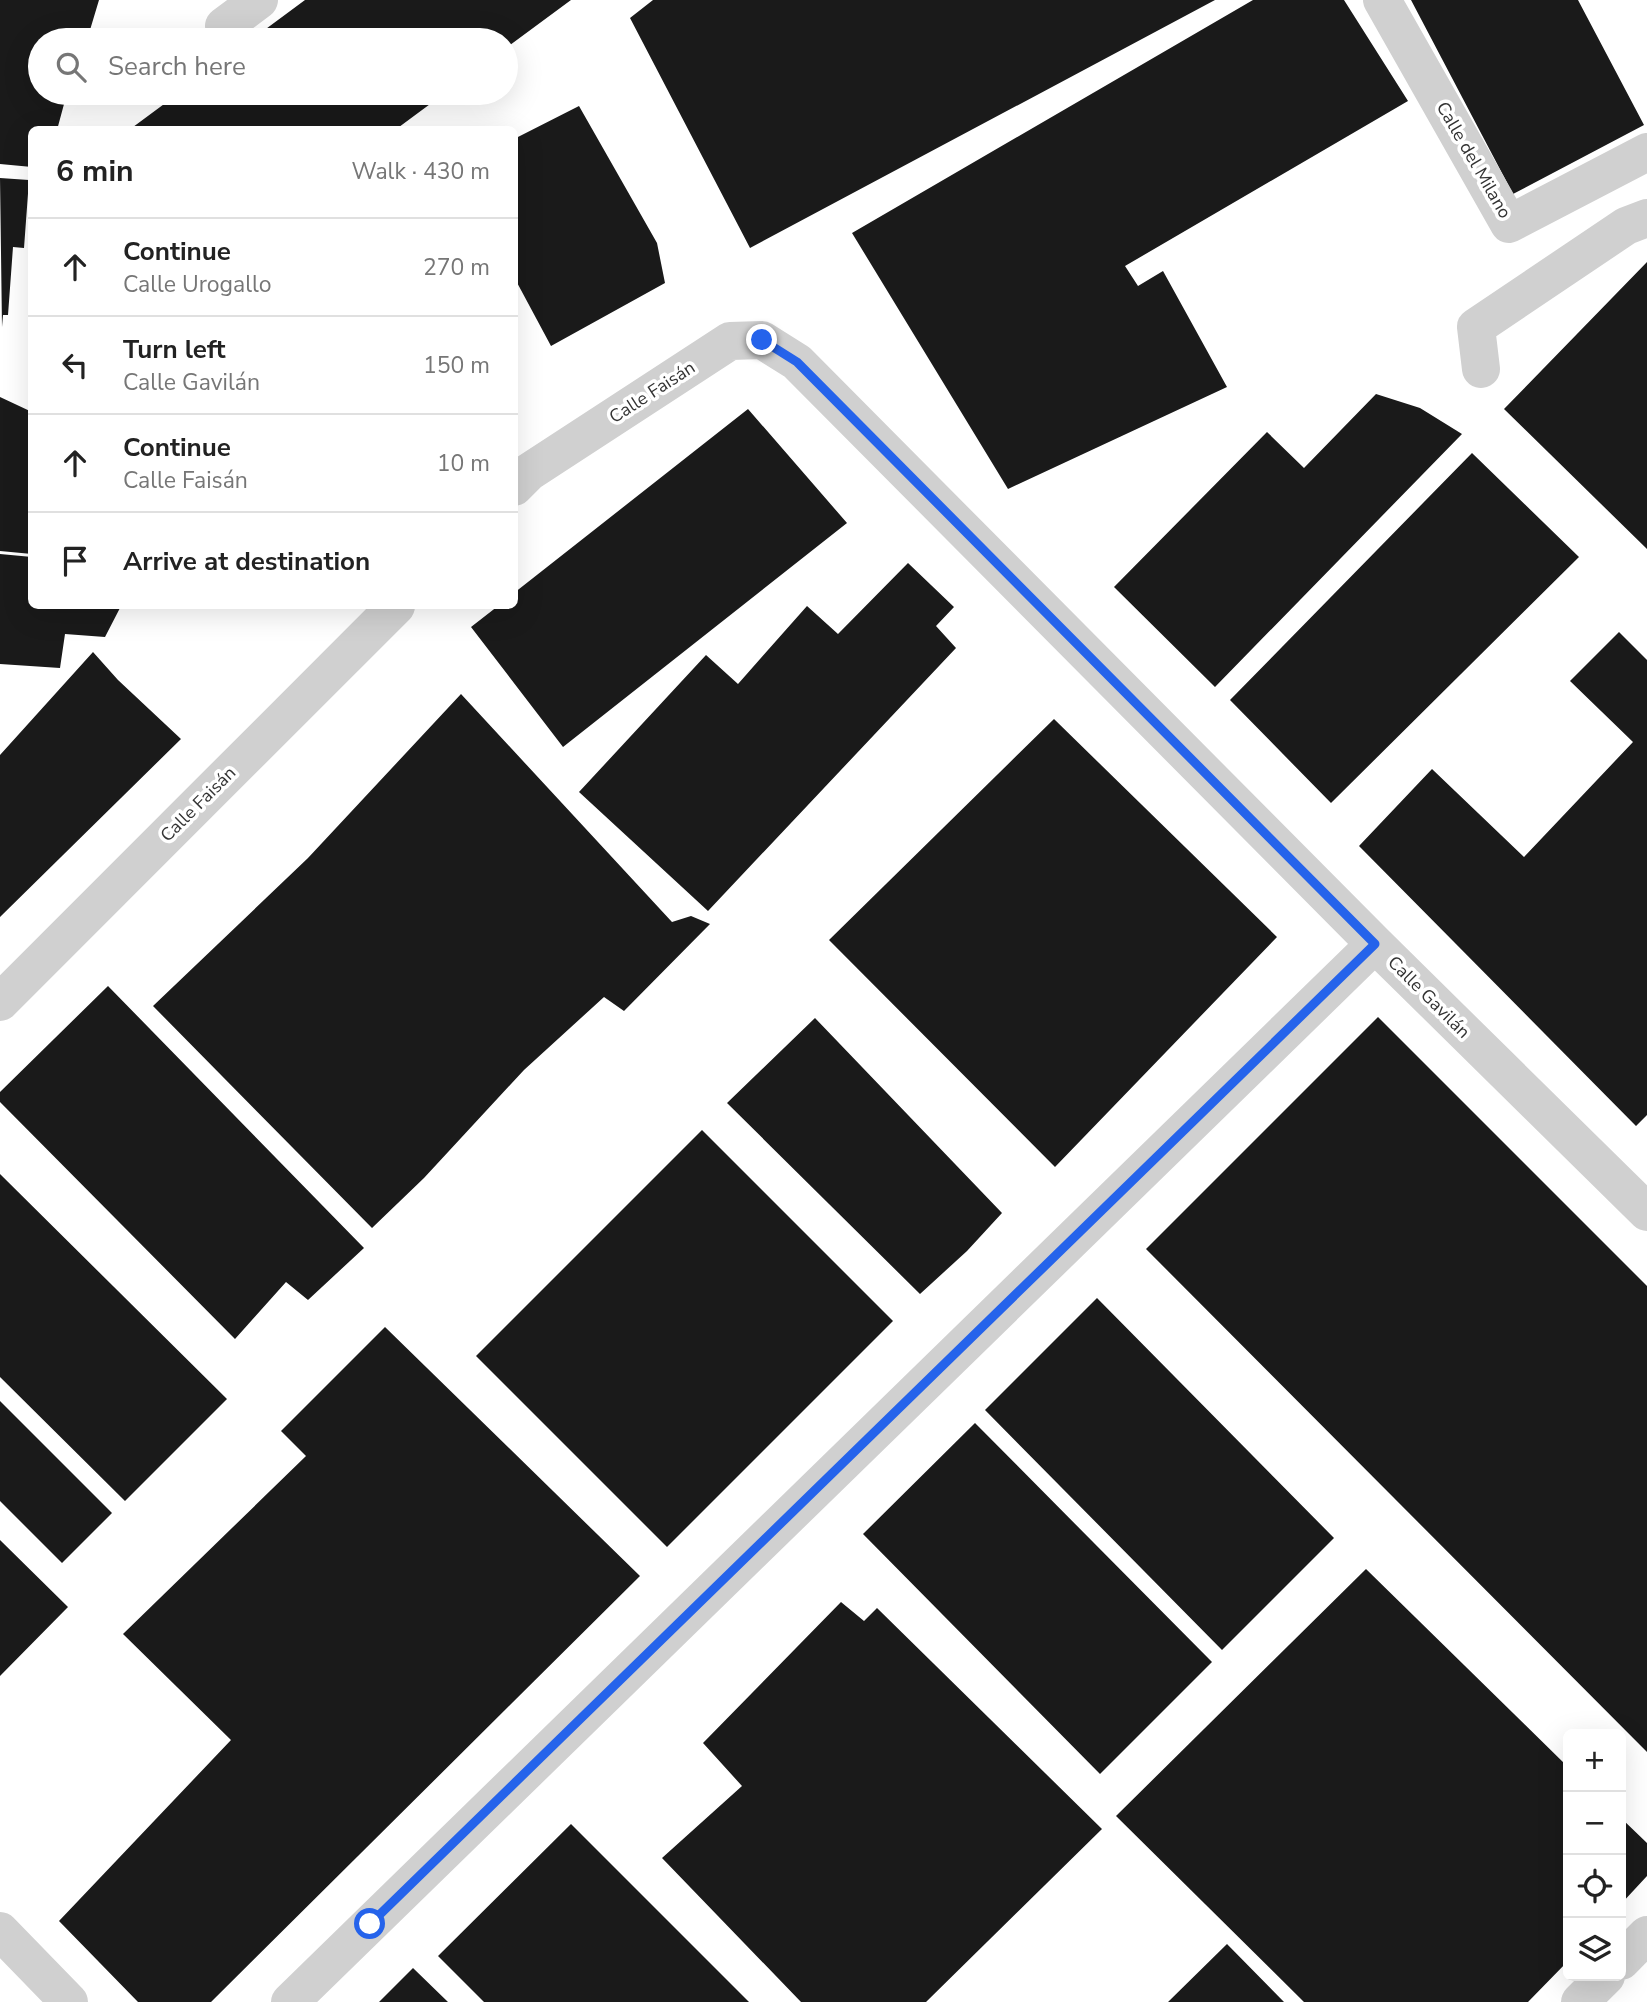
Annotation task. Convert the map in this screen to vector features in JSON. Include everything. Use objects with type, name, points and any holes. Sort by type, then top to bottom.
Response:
[{"type":"street","points":[[224,26],[259,0]]},
{"type":"street","name":"Calle del Milano","points":[[1382,0],[1509,224],[1647,152]]},
{"type":"street","points":[[1481,369],[1476,327],[1626,226],[1647,218]]},
{"type":"street","name":"Calle Faisán","points":[[518,483],[529,472],[730,341],[762,340],[797,362]]},
{"type":"street","name":"Calle Gavilán","points":[[797,362],[1375,944],[1645,1206]]},
{"type":"street","name":"Calle Faisán","points":[[0,1002],[393,609]]},
{"type":"street","points":[[290,2002],[1375,944]]},
{"type":"street","points":[[0,1931],[69,2002]]},
{"type":"street","points":[[1626,1956],[1647,1935]]},
{"type":"street","points":[[1580,2002],[1601,1981]]},
{"type":"building","points":[[0,0],[99,0],[91,28],[28,28],[28,105],[64,105],[58,126],[28,126],[28,167],[0,164]]},
{"type":"building","points":[[305,0],[571,0],[518,39],[518,28],[267,28]]},
{"type":"building","points":[[653,0],[1215,0],[750,248],[630,18]]},
{"type":"building","points":[[1253,0],[1344,0],[1408,101],[1125,266],[1138,286],[1163,271],[1227,387],[1008,489],[852,233]]},
{"type":"building","points":[[1411,0],[1578,0],[1644,125],[1513,194]]},
{"type":"building","points":[[163,105],[429,105],[400,126],[134,126]]},
{"type":"building","points":[[579,106],[657,243],[665,283],[551,346],[518,284],[518,137]]},
{"type":"building","points":[[0,178],[28,180],[24,248],[13,247],[8,315],[3,315],[2,327]]},
{"type":"building","points":[[1647,262],[1647,549],[1504,409]]},
{"type":"building","points":[[1376,394],[1420,408],[1462,434],[1215,687],[1114,587],[1267,432],[1304,468]]},
{"type":"building","points":[[0,397],[28,410],[28,554],[0,551]]},
{"type":"building","points":[[748,409],[847,523],[563,747],[471,627],[494,609],[518,609],[518,590]]},
{"type":"building","points":[[1472,453],[1579,557],[1331,803],[1230,700]]},
{"type":"building","points":[[0,554],[28,557],[28,609],[119,609],[105,637],[65,634],[60,668],[0,664]]},
{"type":"building","points":[[908,563],[954,607],[936,626],[956,648],[708,911],[579,792],[706,655],[738,684],[807,606],[838,634]]},
{"type":"building","points":[[1619,632],[1647,660],[1647,1115],[1636,1126],[1359,846],[1432,769],[1524,857],[1633,742],[1570,681]]},
{"type":"building","points":[[93,652],[118,680],[181,739],[0,917],[0,755]]},
{"type":"building","points":[[461,694],[672,922],[691,916],[710,924],[624,1011],[604,997],[524,1070],[424,1178],[372,1228],[153,1006],[308,858]]},
{"type":"building","points":[[1054,719],[1277,937],[1055,1167],[829,940]]},
{"type":"building","points":[[108,986],[364,1248],[308,1300],[286,1282],[235,1339],[0,1102],[0,1092]]},
{"type":"building","points":[[1378,1017],[1647,1286],[1647,1752],[1626,1729],[1146,1249]]},
{"type":"building","points":[[815,1018],[1002,1213],[967,1251],[920,1294],[727,1103]]},
{"type":"building","points":[[702,1130],[893,1321],[667,1547],[476,1356]]},
{"type":"building","points":[[0,1174],[227,1399],[125,1501],[0,1377]]},
{"type":"building","points":[[1097,1298],[1334,1538],[1222,1650],[985,1410]]},
{"type":"building","points":[[385,1327],[640,1576],[211,2002],[138,2002],[59,1921],[231,1740],[123,1634],[306,1456],[281,1431]]},
{"type":"building","points":[[0,1401],[112,1513],[62,1563],[0,1501]]},
{"type":"building","points":[[975,1423],[1212,1662],[1100,1774],[863,1534]]},
{"type":"building","points":[[0,1540],[68,1607],[0,1676]]},
{"type":"building","points":[[1366,1569],[1563,1762],[1563,1966],[1528,2002],[1304,2002],[1116,1816]]},
{"type":"building","points":[[841,1602],[864,1621],[877,1608],[1102,1829],[926,2002],[801,2002],[662,1858],[742,1786],[703,1743]]},
{"type":"building","points":[[1626,1823],[1647,1843],[1647,1876],[1626,1899]]},
{"type":"building","points":[[571,1824],[749,2002],[484,2002],[438,1956]]},
{"type":"building","points":[[1227,1944],[1284,2002],[1168,2002]]},
{"type":"building","points":[[413,1968],[448,2002],[379,2002]]},
{"type":"route","points":[[370,1924],[1375,944],[797,362],[762,340]]}]
